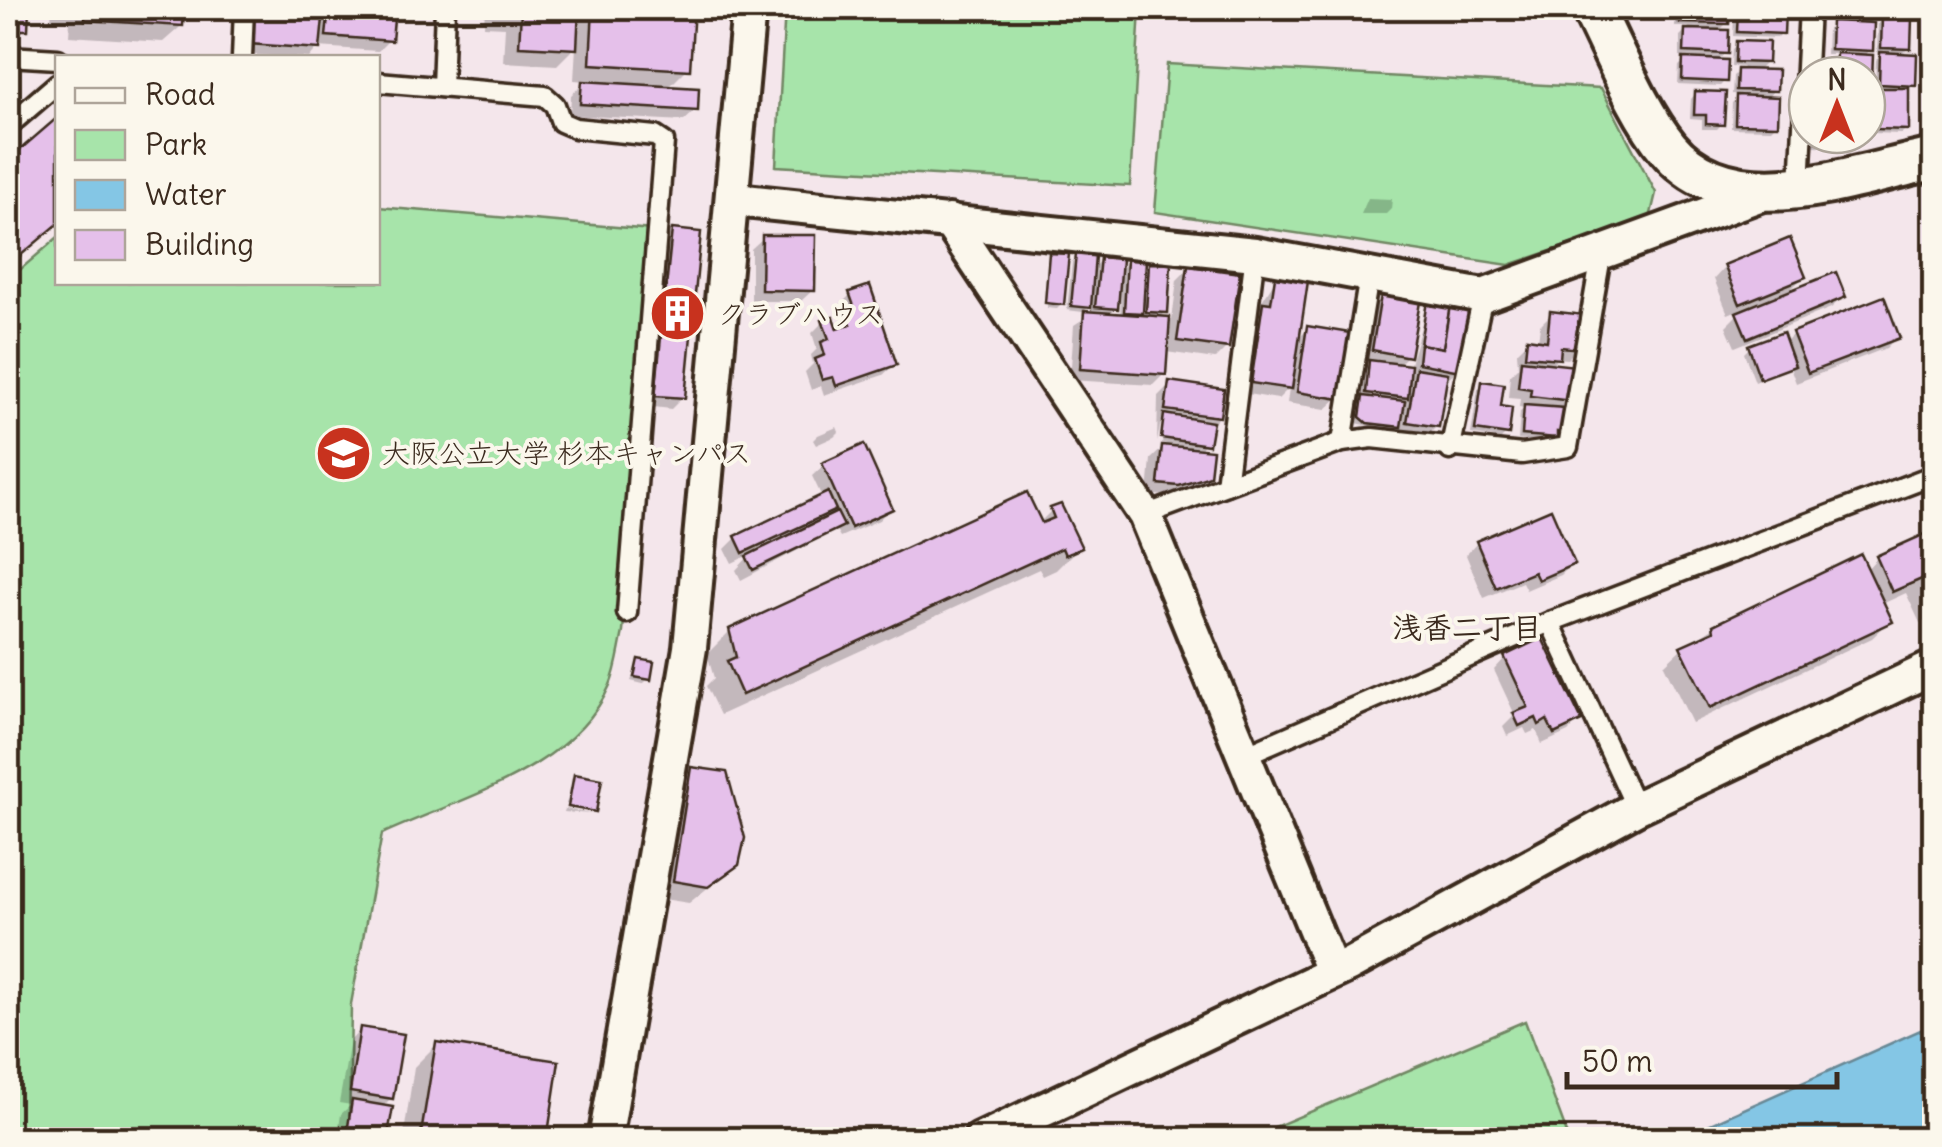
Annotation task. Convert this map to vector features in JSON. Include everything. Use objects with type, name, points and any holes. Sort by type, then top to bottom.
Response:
[{"type":"street","points":[[605,1140],[690,648],[735,200],[749,8]]},
{"type":"street","points":[[1592,8],[1667,148],[1698,176],[1729,187],[1786,188]]},
{"type":"street","points":[[735,200],[1255,254],[1482,296],[1786,188],[1934,158]]},
{"type":"street","points":[[950,221],[1145,515],[1332,971]]},
{"type":"street","points":[[980,1140],[1332,971],[1636,808],[1934,667]]},
{"type":"lane","points":[[242,55],[244,8]]},
{"type":"lane","points":[[442,87],[444,8]]},
{"type":"lane","points":[[1786,188],[1809,8]]},
{"type":"lane","points":[[8,56],[55,59]]},
{"type":"lane","points":[[380,82],[545,96],[555,104],[561,122],[575,128],[655,136],[664,142],[627,612]]},
{"type":"lane","points":[[8,126],[55,86]]},
{"type":"lane","points":[[1226,485],[1255,254]]},
{"type":"lane","points":[[1145,515],[1342,442],[1372,438],[1450,450],[1522,454],[1568,447],[1602,256]]},
{"type":"lane","points":[[1342,442],[1369,276]]},
{"type":"lane","points":[[1450,450],[1482,296]]},
{"type":"lane","points":[[1245,755],[1550,622],[1934,475]]},
{"type":"lane","points":[[1550,622],[1636,808]]},
{"type":"green space","points":[[785,8],[1140,8],[1130,186],[776,166]]},
{"type":"green space","points":[[1167,64],[1601,88],[1656,193],[1650,218],[1509,265],[1155,212]]},
{"type":"green space","name":"大阪公立大学 杉本キャンパス","points":[[380,207],[652,230],[623,632],[610,685],[593,714],[570,739],[542,760],[479,793],[382,834],[351,1004],[349,1139],[8,1139],[8,280],[55,240],[55,285],[380,285]]},
{"type":"green space","points":[[1525,1021],[1569,1139],[1246,1139],[1251,1137]]},
{"type":"water","points":[[1934,1024],[1934,1139],[1677,1139]]},
{"type":"building","points":[[15,8],[29,8],[28,30],[14,30]]},
{"type":"building","points":[[86,8],[205,8],[184,9],[183,26],[85,20]]},
{"type":"building","points":[[253,8],[324,8],[320,49],[249,44]]},
{"type":"building","points":[[329,8],[395,8],[392,41],[326,36]]},
{"type":"building","points":[[500,8],[579,8],[577,49],[519,46],[521,11]]},
{"type":"building","points":[[593,8],[694,8],[690,70],[590,64]]},
{"type":"building","points":[[1679,8],[1730,8],[1729,24],[1679,23]]},
{"type":"building","points":[[1839,8],[1877,8],[1877,19],[1838,17]]},
{"type":"building","points":[[1738,9],[1785,11],[1784,34],[1737,32]]},
{"type":"building","points":[[1882,17],[1912,18],[1911,49],[1881,48]]},
{"type":"building","points":[[1831,21],[1874,23],[1873,51],[1830,49]]},
{"type":"building","points":[[1685,29],[1729,30],[1728,54],[1684,52]]},
{"type":"building","points":[[1736,41],[1769,42],[1768,63],[1735,62]]},
{"type":"building","points":[[1917,54],[1916,86],[1887,84],[1887,55],[1880,55]]},
{"type":"building","points":[[1683,58],[1728,60],[1727,82],[1682,80]]},
{"type":"building","points":[[1737,69],[1778,70],[1777,91],[1736,90]]},
{"type":"building","points":[[582,81],[699,88],[698,111],[580,104]]},
{"type":"building","points":[[1887,88],[1909,88],[1909,130],[1887,129]]},
{"type":"building","points":[[1695,91],[1726,92],[1724,125],[1706,124],[1706,115],[1694,115]]},
{"type":"building","points":[[1736,95],[1779,97],[1778,125],[1735,124]]},
{"type":"building","points":[[55,120],[55,227],[8,266],[8,160]]},
{"type":"building","name":"クラブハウス","points":[[672,229],[701,232],[685,398],[655,396]]},
{"type":"building","points":[[762,235],[816,235],[815,291],[761,290]]},
{"type":"building","points":[[1790,238],[1806,277],[1740,304],[1724,265]]},
{"type":"building","points":[[1049,253],[1069,254],[1064,305],[1045,303]]},
{"type":"building","points":[[1076,254],[1095,255],[1091,308],[1071,306]]},
{"type":"building","points":[[1100,257],[1122,259],[1118,309],[1095,307]]},
{"type":"building","points":[[1127,259],[1146,260],[1143,313],[1124,312]]},
{"type":"building","points":[[1149,263],[1171,264],[1168,313],[1146,312]]},
{"type":"building","points":[[1188,266],[1240,273],[1229,348],[1177,341]]},
{"type":"building","points":[[1836,272],[1846,297],[1747,338],[1736,312]]},
{"type":"building","points":[[1275,277],[1308,281],[1292,389],[1251,383],[1263,302],[1271,303]]},
{"type":"building","points":[[870,285],[897,365],[836,386],[833,377],[822,380],[815,359],[825,355],[821,342],[829,339],[822,320],[833,317],[837,329],[851,324],[846,312],[855,309],[849,292]]},
{"type":"building","points":[[1381,295],[1420,302],[1410,357],[1372,350]]},
{"type":"building","points":[[1884,296],[1900,338],[1808,373],[1792,332]]},
{"type":"building","points":[[1427,301],[1450,305],[1443,348],[1420,344]]},
{"type":"building","points":[[1450,305],[1463,306],[1470,315],[1460,371],[1418,363],[1420,344],[1443,348]]},
{"type":"building","points":[[1084,311],[1170,317],[1166,375],[1080,369]]},
{"type":"building","points":[[1550,311],[1584,315],[1581,349],[1561,347],[1560,359],[1525,356],[1527,338],[1547,341]]},
{"type":"building","points":[[1307,326],[1350,333],[1340,399],[1297,392]]},
{"type":"building","points":[[1783,332],[1795,366],[1760,379],[1748,345]]},
{"type":"building","points":[[1369,360],[1411,365],[1408,398],[1366,393]]},
{"type":"building","points":[[1521,360],[1576,366],[1572,401],[1530,396],[1531,389],[1518,387]]},
{"type":"building","points":[[1416,368],[1448,373],[1439,427],[1407,422]]},
{"type":"building","points":[[1169,381],[1224,389],[1220,417],[1165,410]]},
{"type":"building","points":[[1482,381],[1504,384],[1501,406],[1512,408],[1509,435],[1475,430]]},
{"type":"building","points":[[1363,396],[1405,401],[1401,427],[1367,423],[1360,417]]},
{"type":"building","points":[[1524,405],[1565,408],[1564,433],[1557,432],[1557,438],[1522,435]]},
{"type":"building","points":[[1164,414],[1213,422],[1209,445],[1161,438]]},
{"type":"building","points":[[864,444],[893,509],[851,528],[822,463]]},
{"type":"building","points":[[1162,445],[1213,450],[1210,476],[1179,486],[1158,484]]},
{"type":"building","points":[[828,492],[836,510],[743,553],[735,536]]},
{"type":"building","points":[[1027,492],[1042,523],[1054,518],[1050,508],[1061,504],[1082,548],[1065,555],[1062,548],[742,695],[727,661],[736,657],[729,629]]},
{"type":"building","points":[[1551,509],[1575,564],[1538,580],[1534,572],[1496,588],[1476,541]]},
{"type":"building","points":[[837,512],[844,526],[753,570],[746,556]]},
{"type":"building","points":[[1934,530],[1934,601],[1924,578],[1892,592],[1876,556]]},
{"type":"building","points":[[1861,554],[1893,622],[1710,708],[1680,646],[1714,631],[1713,625]]},
{"type":"building","points":[[1542,638],[1582,721],[1554,734],[1547,720],[1539,725],[1536,718],[1519,726],[1513,713],[1528,707],[1504,656]]},
{"type":"building","points":[[638,659],[654,662],[651,680],[634,677]]},
{"type":"building","points":[[691,767],[727,772],[745,838],[739,865],[708,887],[673,881]]},
{"type":"building","points":[[574,774],[602,779],[596,812],[568,807]]},
{"type":"building","points":[[360,1027],[404,1034],[393,1099],[350,1092]]},
{"type":"building","points":[[436,1042],[559,1061],[547,1140],[420,1140]]},
{"type":"building","points":[[352,1100],[393,1107],[387,1140],[346,1140]]},
{"type":"place","name":"クラブハウス","points":[[678,314]]},
{"type":"place","name":"大阪公立大学 杉本キャンパス","points":[[343,453]]},
{"type":"district","name":"浅香二丁目","points":[[1467,628]]}]
